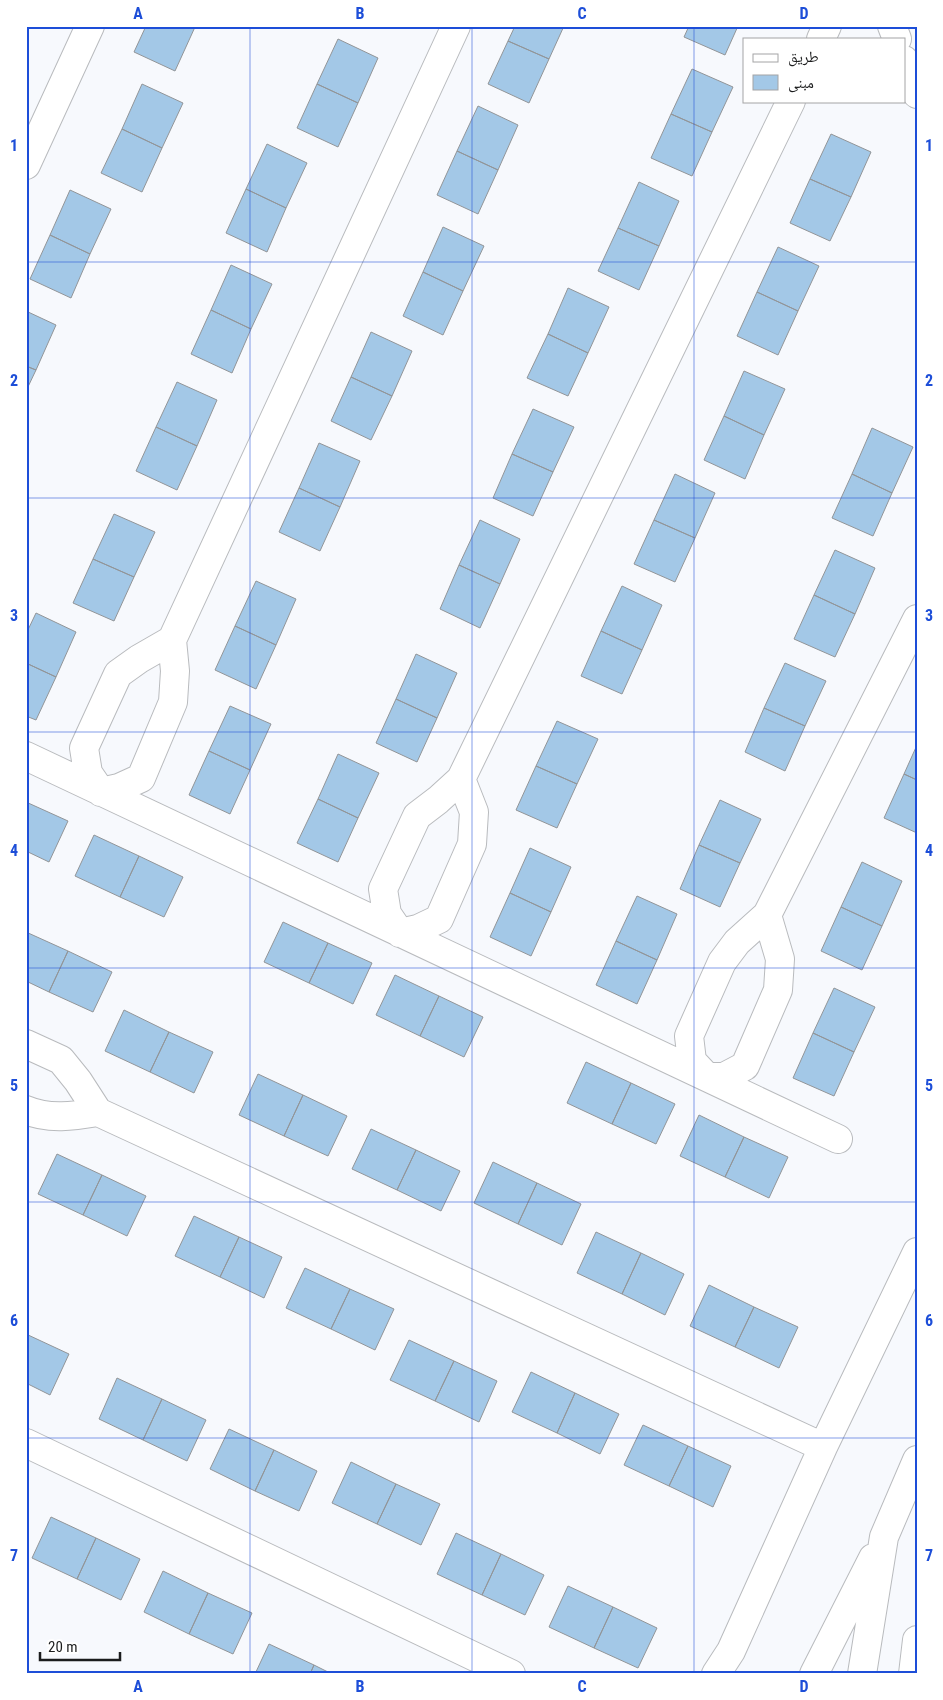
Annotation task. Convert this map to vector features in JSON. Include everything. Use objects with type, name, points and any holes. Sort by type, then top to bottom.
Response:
[{"type":"street","points":[[26,165],[90,26]]},
{"type":"street","points":[[101,792],[119,788],[140,778],[173,702],[175,671],[172,640],[456,26]]},
{"type":"street","points":[[821,38],[827,26]]},
{"type":"street","points":[[892,26],[896,38]]},
{"type":"street","points":[[906,65],[917,94]]},
{"type":"street","points":[[400,933],[387,914],[383,890],[417,816],[461,779],[791,102]]},
{"type":"street","points":[[768,915],[780,959],[778,990],[745,1066],[724,1077],[707,1077],[692,1061],[689,1036],[722,962],[737,942],[768,915],[917,619]]},
{"type":"street","points":[[101,792],[88,773],[84,748],[118,674],[139,658],[172,640]]},
{"type":"street","points":[[26,756],[838,1139]]},
{"type":"street","points":[[400,933],[418,930],[440,919],[472,844],[474,812],[461,779]]},
{"type":"street","points":[[26,1044],[61,1060],[78,1081],[98,1112],[822,1447]]},
{"type":"street","points":[[26,1110],[36,1114],[66,1117],[98,1112]]},
{"type":"street","points":[[716,1674],[730,1651],[822,1447],[917,1252]]},
{"type":"street","points":[[26,1443],[511,1674]]},
{"type":"street","points":[[814,1674],[884,1537],[917,1460]]},
{"type":"street","points":[[862,1674],[884,1537]]},
{"type":"street","points":[[913,1674],[917,1640]]},
{"type":"building","points":[[146,26],[195,27],[175,71],[134,52]]},
{"type":"building","points":[[515,26],[564,26],[549,59],[508,41]]},
{"type":"building","points":[[689,26],[738,26],[725,55],[684,37]]},
{"type":"building","points":[[338,39],[378,58],[358,103],[317,84]]},
{"type":"building","points":[[508,41],[549,59],[529,103],[488,84]]},
{"type":"building","points":[[692,69],[733,87],[712,132],[671,114]]},
{"type":"building","points":[[142,84],[183,103],[162,148],[122,129]]},
{"type":"building","points":[[317,84],[358,103],[338,147],[297,128]]},
{"type":"building","points":[[478,106],[518,125],[498,170],[457,151]]},
{"type":"building","points":[[671,114],[712,132],[692,176],[651,158]]},
{"type":"building","points":[[122,129],[162,148],[142,192],[101,173]]},
{"type":"building","points":[[831,134],[871,152],[851,197],[810,179]]},
{"type":"building","points":[[267,144],[307,163],[286,208],[246,189]]},
{"type":"building","points":[[457,151],[498,170],[478,214],[437,195]]},
{"type":"building","points":[[810,179],[851,197],[830,241],[790,223]]},
{"type":"building","points":[[639,182],[679,201],[659,246],[618,228]]},
{"type":"building","points":[[246,189],[286,208],[267,252],[226,233]]},
{"type":"building","points":[[70,190],[111,209],[90,254],[50,235]]},
{"type":"building","points":[[443,227],[484,246],[463,291],[423,272]]},
{"type":"building","points":[[618,228],[659,246],[639,290],[598,271]]},
{"type":"building","points":[[50,235],[90,254],[71,298],[30,279]]},
{"type":"building","points":[[778,247],[819,266],[798,311],[757,292]]},
{"type":"building","points":[[231,265],[272,284],[251,329],[211,310]]},
{"type":"building","points":[[423,272],[463,291],[443,335],[403,316]]},
{"type":"building","points":[[568,288],[609,307],[588,353],[548,334]]},
{"type":"building","points":[[757,292],[798,311],[778,355],[737,336]]},
{"type":"building","points":[[211,310],[251,329],[232,373],[191,354]]},
{"type":"building","points":[[26,311],[56,325],[36,370],[26,366]]},
{"type":"building","points":[[371,332],[412,351],[392,396],[351,377]]},
{"type":"building","points":[[548,334],[588,353],[568,396],[527,378]]},
{"type":"building","points":[[26,366],[36,370],[26,391]]},
{"type":"building","points":[[744,371],[785,389],[764,435],[724,416]]},
{"type":"building","points":[[351,377],[392,396],[371,440],[331,421]]},
{"type":"building","points":[[177,382],[217,400],[197,446],[156,427]]},
{"type":"building","points":[[533,409],[574,427],[553,472],[512,454]]},
{"type":"building","points":[[724,416],[764,435],[745,479],[704,460]]},
{"type":"building","points":[[156,427],[197,446],[177,490],[136,471]]},
{"type":"building","points":[[872,428],[913,447],[892,493],[852,474]]},
{"type":"building","points":[[319,443],[360,461],[340,507],[299,488]]},
{"type":"building","points":[[512,454],[553,472],[533,516],[493,498]]},
{"type":"building","points":[[675,474],[715,493],[695,538],[654,520]]},
{"type":"building","points":[[852,474],[892,493],[873,536],[832,518]]},
{"type":"building","points":[[299,488],[340,507],[320,551],[279,532]]},
{"type":"building","points":[[114,514],[155,532],[134,577],[93,559]]},
{"type":"building","points":[[480,520],[520,539],[500,584],[459,565]]},
{"type":"building","points":[[654,520],[695,538],[675,582],[634,564]]},
{"type":"building","points":[[835,550],[875,568],[855,614],[814,595]]},
{"type":"building","points":[[93,559],[134,577],[114,621],[73,603]]},
{"type":"building","points":[[459,565],[500,584],[480,628],[440,609]]},
{"type":"building","points":[[256,581],[296,599],[276,645],[235,626]]},
{"type":"building","points":[[622,586],[662,605],[642,650],[601,631]]},
{"type":"building","points":[[814,595],[855,614],[835,657],[794,639]]},
{"type":"building","points":[[36,613],[76,632],[56,677],[26,663],[26,634]]},
{"type":"building","points":[[235,626],[276,645],[256,689],[215,670]]},
{"type":"building","points":[[601,631],[642,650],[622,694],[581,676]]},
{"type":"building","points":[[416,654],[457,673],[437,718],[396,699]]},
{"type":"building","points":[[26,663],[56,677],[36,720],[26,716]]},
{"type":"building","points":[[785,663],[826,681],[805,726],[764,708]]},
{"type":"building","points":[[396,699],[437,718],[417,762],[376,743]]},
{"type":"building","points":[[230,706],[271,724],[250,770],[209,751]]},
{"type":"building","points":[[764,708],[805,726],[785,771],[745,752]]},
{"type":"building","points":[[557,721],[598,739],[577,784],[536,766]]},
{"type":"building","points":[[917,745],[917,780],[904,774]]},
{"type":"building","points":[[209,751],[250,770],[230,814],[189,795]]},
{"type":"building","points":[[338,754],[379,773],[358,818],[318,799]]},
{"type":"building","points":[[536,766],[577,784],[557,828],[516,810]]},
{"type":"building","points":[[904,774],[917,780],[917,833],[884,818]]},
{"type":"building","points":[[318,799],[358,818],[338,862],[297,843]]},
{"type":"building","points":[[720,800],[761,819],[740,863],[699,845]]},
{"type":"building","points":[[26,802],[68,821],[49,862],[26,851]]},
{"type":"building","points":[[94,835],[139,856],[120,897],[75,876]]},
{"type":"building","points":[[699,845],[740,863],[720,907],[680,889]]},
{"type":"building","points":[[530,848],[571,867],[551,912],[510,893]]},
{"type":"building","points":[[139,856],[183,877],[164,917],[120,897]]},
{"type":"building","points":[[862,862],[902,881],[882,926],[841,907]]},
{"type":"building","points":[[510,893],[551,912],[531,956],[490,937]]},
{"type":"building","points":[[637,896],[677,914],[657,960],[616,941]]},
{"type":"building","points":[[841,907],[882,926],[862,970],[821,951]]},
{"type":"building","points":[[283,922],[328,943],[309,983],[264,962]]},
{"type":"building","points":[[26,932],[68,951],[49,992],[26,981]]},
{"type":"building","points":[[616,941],[657,960],[637,1004],[596,985]]},
{"type":"building","points":[[328,943],[372,963],[353,1004],[309,983]]},
{"type":"building","points":[[68,951],[112,972],[93,1012],[49,992]]},
{"type":"building","points":[[395,975],[439,996],[420,1036],[376,1015]]},
{"type":"building","points":[[834,988],[875,1007],[854,1052],[813,1033]]},
{"type":"building","points":[[439,996],[483,1017],[464,1057],[420,1036]]},
{"type":"building","points":[[124,1010],[169,1032],[150,1072],[105,1051]]},
{"type":"building","points":[[169,1032],[213,1052],[194,1093],[150,1072]]},
{"type":"building","points":[[813,1033],[854,1052],[834,1096],[793,1078]]},
{"type":"building","points":[[586,1062],[631,1083],[612,1124],[567,1103]]},
{"type":"building","points":[[258,1074],[303,1095],[284,1136],[239,1115]]},
{"type":"building","points":[[631,1083],[675,1104],[656,1144],[612,1124]]},
{"type":"building","points":[[303,1095],[347,1116],[328,1156],[284,1136]]},
{"type":"building","points":[[699,1115],[744,1137],[725,1177],[680,1156]]},
{"type":"building","points":[[371,1129],[416,1150],[397,1190],[352,1169]]},
{"type":"building","points":[[744,1137],[788,1157],[769,1198],[725,1177]]},
{"type":"building","points":[[416,1150],[460,1171],[441,1211],[397,1190]]},
{"type":"building","points":[[57,1154],[102,1175],[83,1215],[38,1194]]},
{"type":"building","points":[[493,1162],[537,1183],[518,1224],[474,1203]]},
{"type":"building","points":[[102,1175],[146,1196],[127,1236],[83,1215]]},
{"type":"building","points":[[537,1183],[581,1204],[562,1245],[518,1224]]},
{"type":"building","points":[[194,1216],[239,1237],[220,1277],[175,1256]]},
{"type":"building","points":[[596,1232],[641,1253],[622,1294],[577,1273]]},
{"type":"building","points":[[239,1237],[282,1257],[264,1298],[220,1277]]},
{"type":"building","points":[[641,1253],[684,1274],[665,1315],[622,1294]]},
{"type":"building","points":[[305,1268],[350,1289],[331,1329],[286,1308]]},
{"type":"building","points":[[709,1285],[754,1307],[735,1347],[690,1326]]},
{"type":"building","points":[[350,1289],[394,1309],[375,1350],[331,1329]]},
{"type":"building","points":[[754,1307],[798,1327],[779,1368],[735,1347]]},
{"type":"building","points":[[26,1334],[69,1354],[50,1395],[26,1383]]},
{"type":"building","points":[[409,1340],[454,1361],[435,1401],[390,1380]]},
{"type":"building","points":[[454,1361],[497,1381],[479,1422],[435,1401]]},
{"type":"building","points":[[531,1372],[575,1393],[557,1433],[512,1412]]},
{"type":"building","points":[[117,1378],[162,1399],[143,1440],[99,1419]]},
{"type":"building","points":[[575,1393],[619,1414],[600,1454],[557,1433]]},
{"type":"building","points":[[162,1399],[206,1420],[187,1461],[143,1440]]},
{"type":"building","points":[[643,1425],[688,1446],[669,1486],[624,1465]]},
{"type":"building","points":[[229,1429],[274,1450],[255,1491],[210,1469]]},
{"type":"building","points":[[688,1446],[731,1466],[713,1507],[669,1486]]},
{"type":"building","points":[[274,1450],[317,1471],[299,1511],[255,1491]]},
{"type":"building","points":[[351,1462],[396,1484],[377,1524],[332,1503]]},
{"type":"building","points":[[396,1484],[440,1504],[421,1545],[377,1524]]},
{"type":"building","points":[[51,1517],[96,1538],[77,1579],[32,1558]]},
{"type":"building","points":[[456,1533],[501,1554],[482,1595],[437,1574]]},
{"type":"building","points":[[96,1538],[140,1559],[121,1600],[77,1579]]},
{"type":"building","points":[[501,1554],[544,1575],[525,1615],[482,1595]]},
{"type":"building","points":[[163,1571],[208,1593],[189,1634],[144,1612]]},
{"type":"building","points":[[568,1586],[613,1607],[594,1648],[549,1627]]},
{"type":"building","points":[[208,1593],[252,1613],[233,1654],[189,1634]]},
{"type":"building","points":[[613,1607],[657,1628],[638,1668],[594,1648]]},
{"type":"building","points":[[269,1644],[314,1665],[310,1674],[255,1674]]},
{"type":"building","points":[[314,1665],[332,1674],[310,1674]]}]
